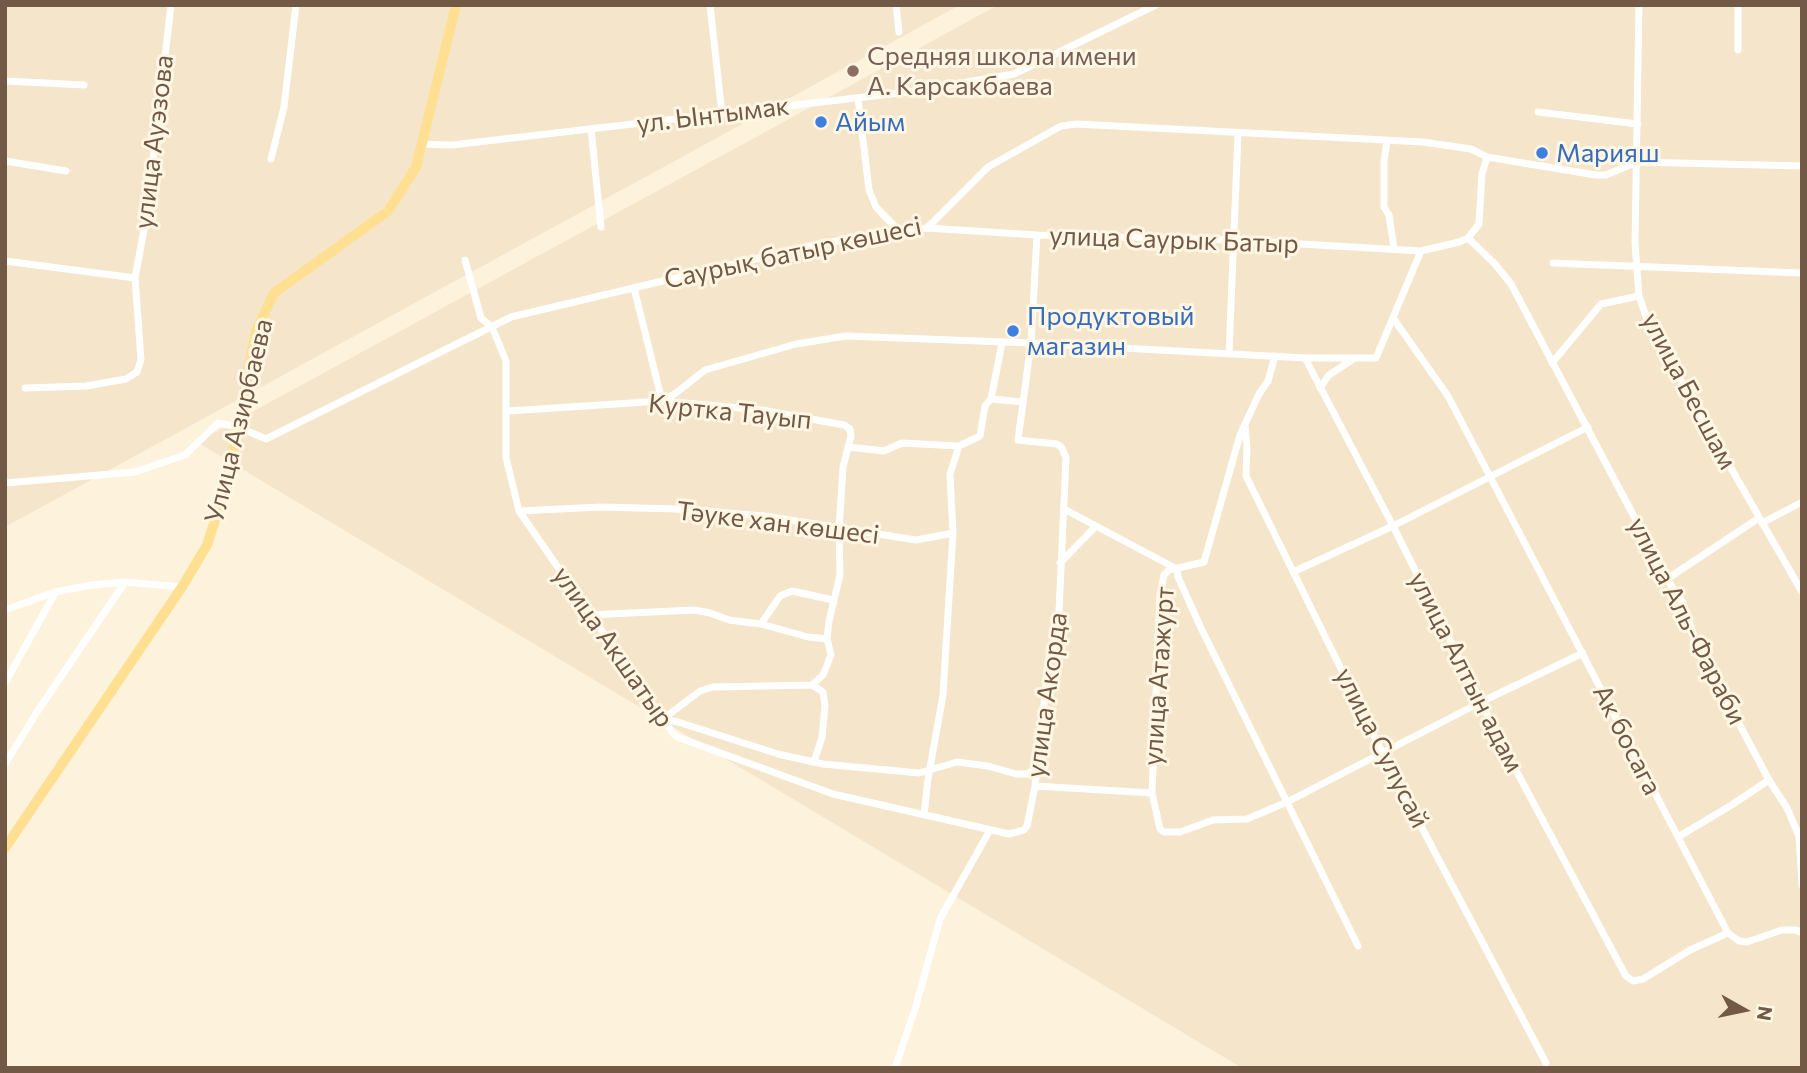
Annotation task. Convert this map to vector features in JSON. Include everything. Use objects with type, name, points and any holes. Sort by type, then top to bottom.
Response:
[{"type":"main road","name":"Улица Азирбаева","points":[[5,848],[182,587],[207,545],[227,483],[256,331],[274,293],[388,211],[416,167],[456,5]]},
{"type":"street","name":"улица Ауэзова","points":[[25,388],[86,386],[126,379],[137,372],[141,360],[135,278],[146,219],[170,5]]},
{"type":"street","points":[[271,159],[284,107],[296,5]]},
{"type":"street","points":[[710,5],[722,114]]},
{"type":"street","points":[[896,5],[899,32]]},
{"type":"street","name":"ул. Ынтымак","points":[[422,144],[452,145],[722,114],[1014,74],[1156,5]]},
{"type":"street","name":"улица Бесшам","points":[[1639,5],[1635,243],[1639,296],[1649,325],[1802,592]]},
{"type":"street","points":[[1738,5],[1738,50]]},
{"type":"street","points":[[5,81],[84,85]]},
{"type":"street","points":[[858,97],[869,191],[876,207],[900,232]]},
{"type":"street","points":[[1538,112],[1638,124]]},
{"type":"street","name":"Саурық батыр көшесі","points":[[5,483],[135,472],[185,455],[218,423],[238,427],[266,439],[511,317],[823,243],[927,228],[988,167],[1061,126],[1076,124],[1423,142],[1471,149],[1487,157],[1606,175],[1637,162],[1802,166]]},
{"type":"street","points":[[591,129],[601,227]]},
{"type":"street","points":[[1229,354],[1238,134]]},
{"type":"street","points":[[1387,141],[1384,207],[1389,215],[1394,249]]},
{"type":"street","points":[[1468,238],[1479,224],[1482,174],[1487,157]]},
{"type":"street","points":[[5,161],[66,171]]},
{"type":"street","name":"улица Саурык Батыр","points":[[927,228],[1037,235],[1233,240],[1421,251],[1468,238]]},
{"type":"street","points":[[991,399],[1023,402],[1031,343],[1037,235]]},
{"type":"street","name":"улица Аль-Фараби","points":[[1468,238],[1511,284],[1667,579],[1683,603],[1698,645],[1769,780],[1787,808],[1799,836],[1802,885]]},
{"type":"street","points":[[634,288],[662,401],[705,370],[796,344],[846,336],[1305,358],[1376,358],[1421,251]]},
{"type":"street","name":"улица Акшатыр","points":[[465,260],[481,318],[492,327],[506,361],[506,458],[519,511],[589,615],[677,737],[833,794],[1009,834],[1024,830],[1027,826]]},
{"type":"street","points":[[5,261],[135,278]]},
{"type":"street","points":[[1553,263],[1802,273]]},
{"type":"street","points":[[1552,363],[1601,304],[1639,296]]},
{"type":"street","name":"Ак босага","points":[[1393,317],[1448,396],[1728,933]]},
{"type":"street","points":[[848,447],[884,451],[902,443],[959,446],[980,436],[985,406],[991,399],[1002,343]]},
{"type":"street","name":"улица Атажурт","points":[[1275,356],[1268,381],[1245,425],[1204,562],[1169,570],[1164,575],[1160,595],[1152,793],[1160,829],[1164,832],[1180,832],[1213,820],[1247,819],[1287,802]]},
{"type":"street","name":"улица Алтын адам","points":[[1305,358],[1481,702],[1626,976],[1633,981],[1643,979],[1690,950],[1728,933]]},
{"type":"street","points":[[1321,388],[1329,375],[1356,358]]},
{"type":"street","name":"Куртка Тауып","points":[[508,411],[662,401],[762,410],[844,425],[850,429],[851,436],[843,467],[839,575],[827,639],[831,655],[823,675],[812,685]]},
{"type":"street","name":"улица Акорда","points":[[1023,402],[1018,440],[1057,444],[1066,458],[1059,624],[1049,658],[1035,786],[1027,826]]},
{"type":"street","name":"улица Сулусай","points":[[1245,425],[1246,476],[1383,754],[1546,1063]]},
{"type":"street","points":[[1293,572],[1393,526],[1588,427]]},
{"type":"street","points":[[925,815],[929,771],[943,695],[953,533],[950,474],[959,446]]},
{"type":"street","points":[[1667,579],[1760,521],[1802,502]]},
{"type":"street","name":"Тәуке хан көшесі","points":[[519,511],[676,509],[764,516],[916,540],[953,533]]},
{"type":"street","points":[[1064,509],[1178,569],[1178,577],[1201,628],[1358,946]]},
{"type":"street","points":[[1060,563],[1095,527]]},
{"type":"street","points":[[5,764],[125,583]]},
{"type":"street","points":[[5,610],[55,592],[92,585],[125,583],[182,587]]},
{"type":"street","points":[[761,624],[780,596],[792,591],[833,600]]},
{"type":"street","points":[[5,683],[55,592]]},
{"type":"street","points":[[589,615],[694,611],[827,639]]},
{"type":"street","points":[[1287,802],[1583,653]]},
{"type":"street","points":[[663,719],[700,691],[713,687],[812,685],[823,692],[825,706],[822,737],[814,762]]},
{"type":"street","points":[[663,719],[778,754],[814,762],[919,773],[957,762],[1027,775],[1037,768]]},
{"type":"street","points":[[1678,837],[1769,780]]},
{"type":"street","points":[[1035,786],[1152,793]]},
{"type":"street","points":[[895,1068],[940,919],[990,830]]},
{"type":"street","points":[[1728,933],[1740,942],[1747,942],[1782,930],[1797,930],[1802,933]]},
{"type":"shaded area","points":[[5,5],[960,5],[5,527]]},
{"type":"shaded area","points":[[998,5],[1802,5],[1802,1068],[1242,1068],[197,442]]},
{"type":"place","name":"Средняя школа имени А. Карсакбаева","points":[[853,71]]},
{"type":"place","name":"Айым","points":[[821,122]]},
{"type":"place","name":"Марияш","points":[[1542,153]]},
{"type":"place","name":"Продуктовый магазин","points":[[1013,331]]}]
